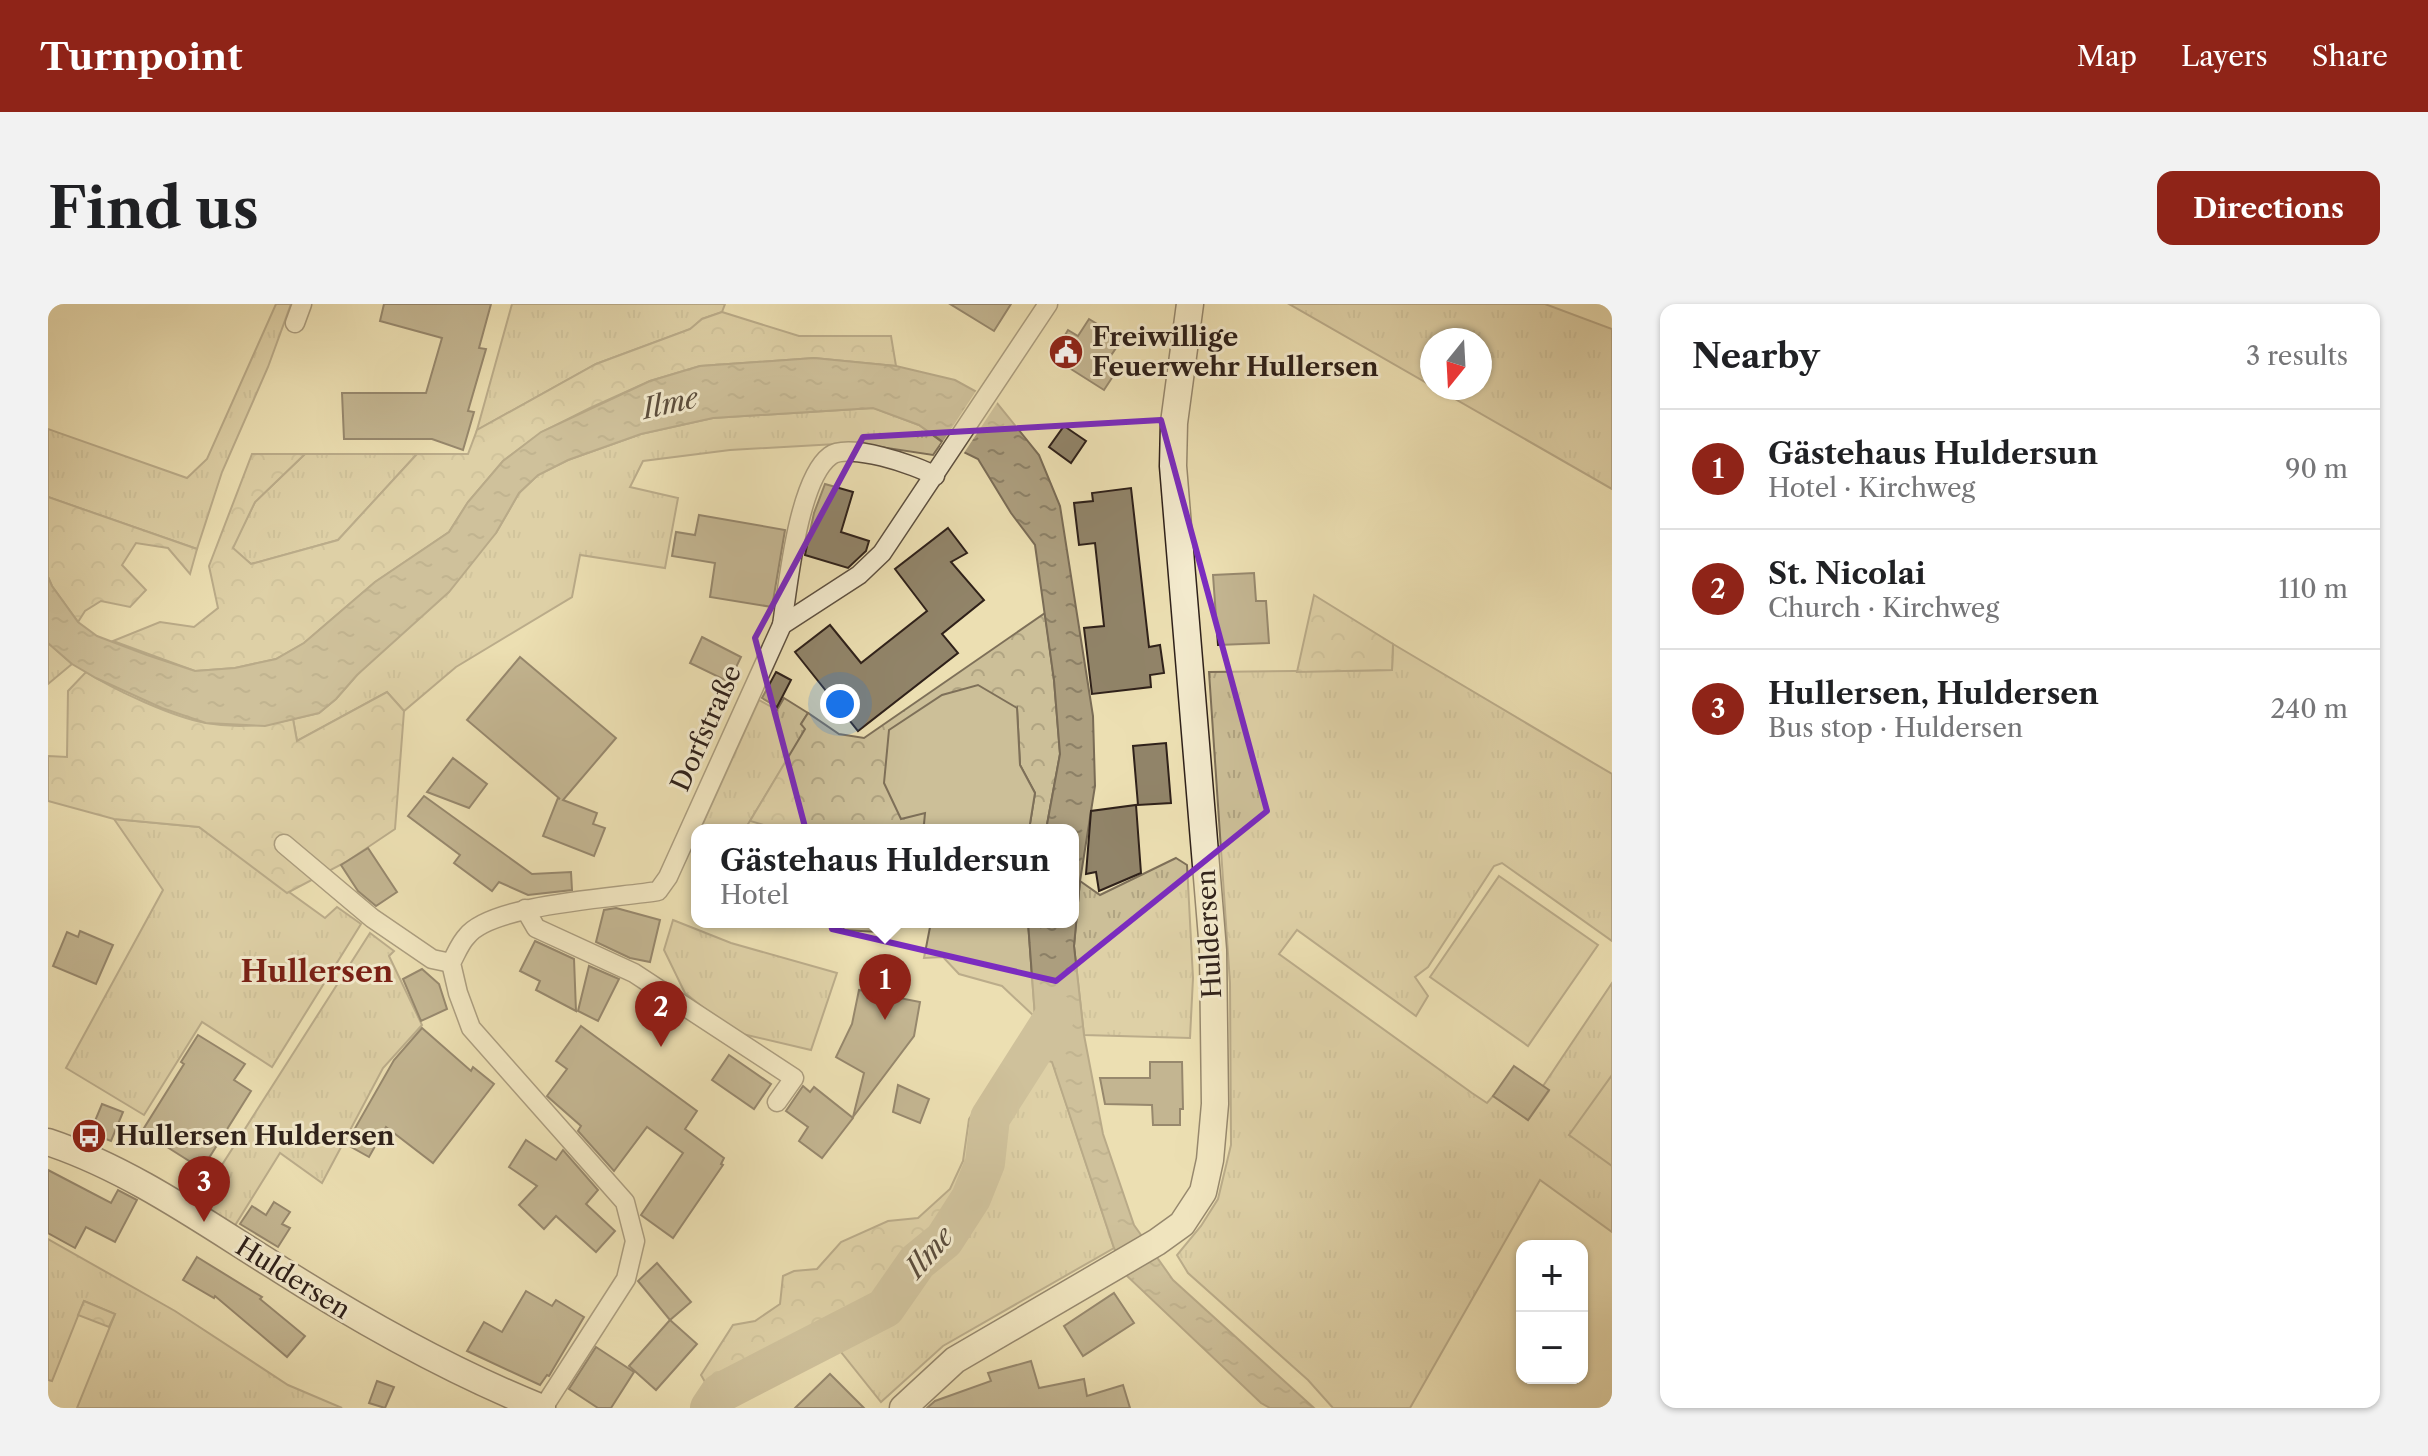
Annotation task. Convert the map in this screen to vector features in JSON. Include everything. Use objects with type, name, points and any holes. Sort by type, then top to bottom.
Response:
[{"type":"street","points":[[295,323],[302,304]]},
{"type":"street","points":[[782,625],[859,575],[882,553],[1048,304]]},
{"type":"street","name":"Huldersen","points":[[905,1407],[955,1360],[1157,1242],[1182,1224],[1203,1192],[1210,1160],[1215,1104],[1213,950],[1173,466],[1174,423],[1190,304]]},
{"type":"street","points":[[782,625],[799,522],[814,480],[829,457],[844,450],[940,469]]},
{"type":"street","name":"Dorfstraße","points":[[692,824],[782,625]]},
{"type":"street","name":"Dorfstraße","points":[[451,963],[468,933],[501,916],[525,909],[658,891],[668,877],[691,826]]},
{"type":"street","points":[[284,844],[372,918],[432,959],[451,963],[471,1028],[625,1202],[635,1241],[626,1279],[537,1407]]},
{"type":"street","points":[[525,909],[536,928],[634,973],[794,1078],[777,1102]]},
{"type":"street","name":"Huldersen","points":[[48,1142],[79,1152],[122,1173],[357,1318],[434,1360],[537,1407]]},
{"type":"highlighted area","points":[[1161,420],[1267,811],[1056,981],[832,929],[755,638],[863,437]]},
{"type":"green space","points":[[276,304],[291,304],[268,367],[222,472],[197,549],[48,497],[48,429],[187,478],[207,459]]},
{"type":"green space","points":[[512,304],[725,304],[722,312],[702,319],[691,329],[596,364],[477,430]]},
{"type":"green space","points":[[1289,304],[1545,304],[1612,329],[1612,489],[1457,400],[1492,400],[1492,328],[1420,328],[1420,379]]},
{"type":"green space","points":[[722,312],[799,336],[891,336],[896,366],[814,358],[700,366],[650,381],[590,408],[542,432],[503,461],[468,502],[449,532],[375,582],[304,643],[276,659],[235,668],[195,671],[113,641],[160,622],[194,627],[218,608],[209,566],[252,454],[305,454],[255,502],[233,548],[251,564],[338,540],[417,454],[468,454],[477,430],[596,364],[690,329],[702,319]]},
{"type":"green space","points":[[874,408],[919,425],[942,442],[933,455],[854,443],[730,450],[643,461],[630,487],[678,498],[665,568],[580,555],[572,597],[456,667],[404,711],[387,692],[297,741],[293,719],[319,713],[336,699],[496,533],[519,493],[538,475],[568,460],[641,434],[713,418]]},
{"type":"green space","points":[[305,454],[417,454],[338,540],[251,564],[232,548],[255,502]]},
{"type":"green space","points":[[48,497],[197,549],[190,574],[168,548],[136,543],[122,565],[146,590],[130,607],[101,601],[85,611],[78,622],[48,577]]},
{"type":"green space","points":[[1314,595],[1393,644],[1392,670],[1297,672]]},
{"type":"green space","points":[[1045,613],[1060,754],[1047,824],[1030,824],[1035,793],[1020,765],[1017,708],[925,813],[925,824],[760,824],[750,821],[805,729],[801,724],[808,713],[839,734],[864,738]]},
{"type":"green space","points":[[48,643],[72,664],[48,684]]},
{"type":"green space","points":[[1393,644],[1612,774],[1612,941],[1502,863],[1494,866],[1428,967],[1415,977],[1428,996],[1416,1016],[1297,930],[1279,954],[1487,1103],[1493,1096],[1528,1120],[1549,1091],[1543,1086],[1612,983],[1612,1232],[1540,1180],[1410,1408],[1333,1408],[1308,1380],[1188,1273],[1177,1255],[1218,1199],[1231,1145],[1230,983],[1209,672],[1392,670]]},
{"type":"green space","points":[[86,672],[144,702],[206,723],[250,726],[293,719],[297,741],[387,692],[404,711],[395,829],[346,862],[287,893],[199,827],[114,819],[48,801],[48,756],[67,757],[68,691]]},
{"type":"green space","points":[[978,685],[1017,708],[1020,765],[1035,793],[1030,824],[924,824],[925,813],[901,819],[884,783],[889,730],[942,695]]},
{"type":"green space","points":[[784,698],[808,713],[801,724],[806,729],[750,821],[748,824],[703,824],[759,700],[777,710]]},
{"type":"green space","points":[[114,819],[199,827],[325,918],[337,907],[361,924],[272,1067],[202,1022],[144,1115],[66,1068],[163,890]]},
{"type":"green space","points":[[1176,858],[1187,865],[1193,978],[1190,1038],[1084,1035],[1074,946],[1076,928],[1079,928],[1080,881],[1100,895]]},
{"type":"green space","points":[[1499,876],[1598,945],[1528,1046],[1430,977]]},
{"type":"green space","points":[[673,920],[731,943],[837,973],[811,1050],[734,1032],[685,993],[664,950]]},
{"type":"green space","points":[[844,928],[880,928],[879,932]]},
{"type":"green space","points":[[930,928],[1028,928],[1035,1017],[1002,986],[959,974],[943,957],[924,958]]},
{"type":"green space","points":[[370,933],[394,951],[389,956],[422,1025],[383,1068],[322,1183],[280,1153],[234,1227],[197,1204]]},
{"type":"green space","points":[[1035,1017],[1045,1060],[1006,1114],[986,1192],[956,1240],[888,1315],[728,1408],[698,1408],[712,1394],[701,1375],[733,1325],[755,1321],[780,1304],[783,1276],[794,1271],[817,1269],[841,1242],[888,1221],[918,1218],[950,1189],[963,1161],[969,1119]]},
{"type":"green space","points":[[1045,1060],[1052,1061],[1114,1248],[943,1346],[881,1402],[837,1347],[888,1315],[956,1240],[995,1161],[997,1141],[1006,1114]]},
{"type":"green space","points":[[1612,1075],[1612,1166],[1569,1135]]},
{"type":"green space","points":[[48,1239],[175,1311],[288,1385],[342,1408],[77,1408],[115,1314],[84,1301],[52,1381],[48,1380]]},
{"type":"green space","points":[[84,1301],[115,1314],[109,1327],[78,1315]]},
{"type":"water","points":[[814,358],[896,366],[955,380],[997,403],[1039,455],[1060,506],[1093,716],[1095,786],[1079,892],[1079,824],[1047,824],[1060,754],[1054,680],[1035,545],[978,459],[943,442],[919,425],[873,408],[713,418],[641,434],[568,460],[538,475],[519,493],[496,533],[449,592],[319,713],[265,726],[206,723],[162,708],[96,678],[72,664],[48,643],[48,577],[78,622],[97,636],[147,655],[195,671],[235,668],[276,659],[304,643],[375,582],[449,532],[468,502],[503,461],[541,432],[650,381],[700,366]]},
{"type":"water","points":[[1028,928],[1076,928],[1074,946],[1084,1035],[1103,1134],[1134,1225],[1173,1280],[1314,1408],[1270,1408],[1261,1403],[1127,1276],[1114,1248],[1052,1062],[1045,1060],[1035,1017]]},
{"type":"pier","points":[[978,388],[999,400],[962,456],[940,446]]},
{"type":"building","points":[[384,304],[491,304],[479,348],[486,349],[468,411],[474,412],[463,450],[432,439],[344,439],[342,393],[426,393],[442,338],[380,321]]},
{"type":"building","points":[[950,304],[1011,304],[994,331]]},
{"type":"building","points":[[1089,319],[1122,339],[1106,363],[1117,370],[1104,390],[1052,357],[1068,330],[1078,336]]},
{"type":"building","points":[[1064,426],[1086,441],[1071,463],[1049,447]]},
{"type":"building","points":[[825,484],[853,492],[841,532],[869,541],[866,551],[848,568],[805,555],[814,513]]},
{"type":"building","points":[[1131,488],[1149,647],[1160,645],[1164,673],[1150,675],[1151,687],[1092,694],[1084,628],[1104,626],[1095,543],[1079,545],[1074,503],[1093,501],[1092,493]]},
{"type":"building","points":[[699,515],[785,530],[772,607],[710,597],[715,563],[672,556],[676,532],[695,535]]},
{"type":"building","points":[[948,528],[967,553],[951,562],[984,600],[942,634],[958,653],[858,731],[795,652],[830,625],[861,663],[927,611],[895,569]]},
{"type":"building","points":[[1254,573],[1256,601],[1266,601],[1269,643],[1218,645],[1213,575]]},
{"type":"building","points":[[702,637],[741,657],[729,682],[690,663]]},
{"type":"building","points":[[520,657],[616,738],[563,800],[597,813],[593,824],[605,828],[594,856],[543,836],[560,799],[467,720]]},
{"type":"building","points":[[776,672],[791,680],[777,707],[762,698]]},
{"type":"building","points":[[1166,743],[1171,803],[1138,805],[1133,746]]},
{"type":"building","points":[[453,758],[487,784],[469,808],[427,792]]},
{"type":"building","points":[[424,796],[532,874],[571,872],[572,890],[528,895],[499,882],[492,891],[454,863],[460,855],[408,816]]},
{"type":"building","points":[[1136,805],[1141,873],[1099,891],[1096,872],[1086,874],[1091,811]]},
{"type":"building","points":[[368,848],[397,892],[376,906],[358,891],[341,865]]},
{"type":"building","points":[[616,908],[660,920],[650,962],[630,958],[596,942],[604,910]]},
{"type":"building","points":[[80,931],[113,945],[96,984],[53,966],[67,932],[78,937]]},
{"type":"building","points":[[535,941],[574,959],[576,1011],[536,990],[540,981],[520,971]]},
{"type":"building","points":[[589,966],[619,979],[598,1021],[578,1011]]},
{"type":"building","points":[[422,969],[439,984],[447,1009],[421,1021],[403,979]]},
{"type":"building","points":[[859,990],[920,1002],[914,1036],[853,1117],[864,1073],[836,1057],[852,1024]]},
{"type":"building","points":[[581,1026],[697,1111],[685,1129],[724,1158],[723,1165],[673,1238],[641,1215],[683,1153],[647,1127],[614,1171],[578,1131],[581,1126],[547,1096],[567,1069],[556,1061]]},
{"type":"building","points":[[422,1028],[471,1071],[473,1067],[494,1084],[433,1163],[386,1127],[369,1157],[346,1144],[394,1060]]},
{"type":"building","points":[[198,1035],[245,1064],[234,1080],[251,1091],[202,1169],[144,1128],[184,1064],[181,1062]]},
{"type":"building","points":[[729,1055],[771,1084],[754,1109],[712,1080]]},
{"type":"building","points":[[1150,1062],[1182,1062],[1183,1109],[1180,1109],[1180,1125],[1153,1125],[1152,1105],[1105,1104],[1100,1078],[1150,1078]]},
{"type":"building","points":[[1514,1066],[1549,1090],[1528,1120],[1493,1096]]},
{"type":"building","points":[[898,1085],[929,1099],[920,1123],[893,1112]]},
{"type":"building","points":[[803,1086],[810,1092],[814,1087],[853,1118],[822,1158],[799,1141],[808,1127],[786,1111]]},
{"type":"building","points":[[102,1104],[123,1112],[111,1141],[90,1133]]},
{"type":"building","points":[[526,1140],[556,1160],[563,1150],[598,1190],[586,1204],[615,1231],[596,1252],[556,1216],[544,1229],[519,1205],[537,1186],[509,1167]]},
{"type":"building","points":[[48,1170],[111,1203],[118,1190],[137,1200],[115,1242],[86,1227],[75,1248],[48,1233]]},
{"type":"building","points":[[274,1202],[290,1212],[282,1224],[290,1228],[278,1247],[240,1224],[252,1206],[266,1215]]},
{"type":"building","points":[[197,1257],[262,1297],[260,1299],[305,1336],[287,1357],[215,1296],[183,1280]]},
{"type":"building","points":[[657,1263],[691,1302],[670,1320],[638,1281]]},
{"type":"building","points":[[526,1291],[552,1306],[556,1300],[584,1317],[549,1376],[540,1385],[467,1351],[484,1322],[502,1332]]},
{"type":"building","points":[[1114,1293],[1134,1323],[1083,1356],[1064,1326]]},
{"type":"building","points":[[670,1320],[697,1344],[656,1390],[629,1366]]},
{"type":"building","points":[[596,1347],[634,1372],[611,1408],[598,1408],[569,1389]]},
{"type":"building","points":[[1031,1361],[1039,1388],[1084,1379],[1087,1396],[1123,1385],[1130,1408],[927,1408],[935,1401],[991,1381],[988,1373]]},
{"type":"building","points":[[830,1374],[864,1408],[795,1408]]},
{"type":"building","points":[[377,1381],[394,1387],[385,1408],[369,1403]]},
{"type":"waterway","name":"Ilme","points":[[710,1408],[720,1393],[885,1308],[917,1262],[944,1240],[971,1198],[985,1163],[990,1118],[1056,1014]]},
{"type":"place","name":"Freiwillige Feuerwehr Hullersen","points":[[1066,352]]},
{"type":"place","name":"Gästehaus Huldersun","points":[[885,1020]]},
{"type":"place","name":"St. Nicolai","points":[[661,1047]]},
{"type":"place","name":"Hullersen Huldersen","points":[[89,1136]]},
{"type":"place","name":"Hullersen, Huldersen","points":[[204,1222]]},
{"type":"district","name":"Hullersen","points":[[317,972]]}]
